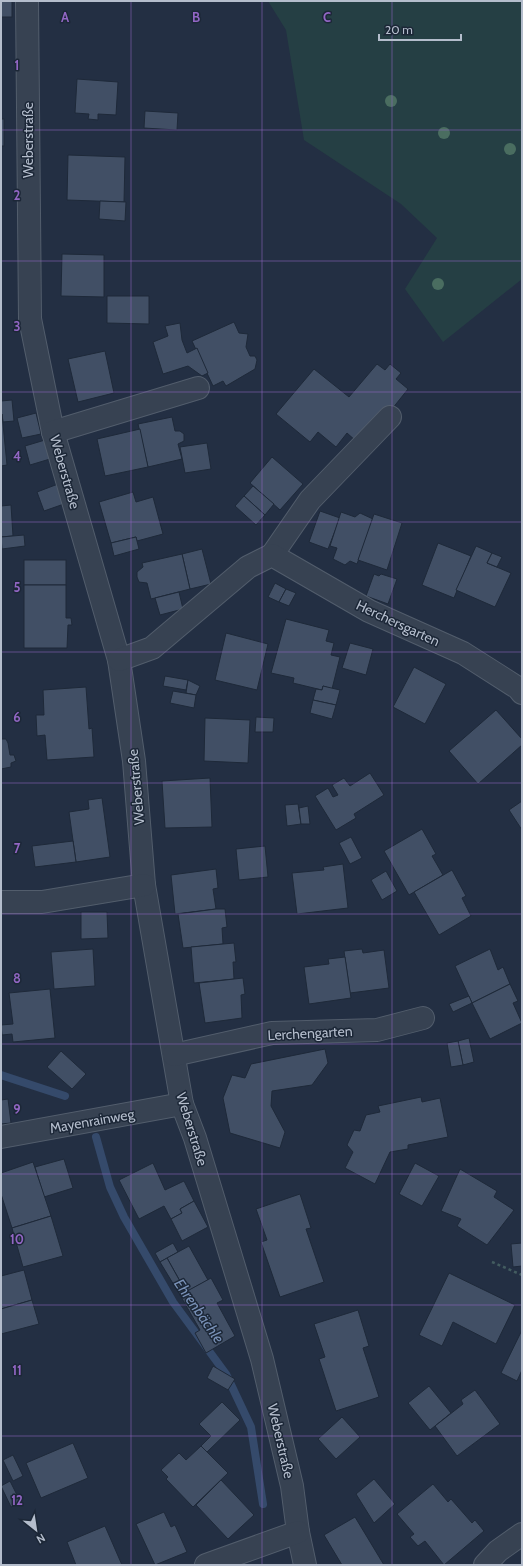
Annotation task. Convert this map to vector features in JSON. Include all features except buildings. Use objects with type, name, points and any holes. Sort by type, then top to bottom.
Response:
[{"type":"street","name":"Weberstraße","points":[[27,1],[30,319],[53,432],[119,660],[134,761],[144,885],[182,1104],[195,1138],[262,1359],[292,1486],[298,1532],[305,1565]]},
{"type":"street","points":[[53,432],[198,388]]},
{"type":"street","points":[[119,660],[152,648],[248,567],[272,555],[310,500],[390,417]]},
{"type":"street","name":"Herchersgarten","points":[[272,555],[369,611],[463,653],[518,688],[522,693]]},
{"type":"street","points":[[1,902],[42,902],[144,885]]},
{"type":"street","name":"Lerchengarten","points":[[174,1055],[272,1032],[377,1030],[423,1018]]},
{"type":"street","name":"Mayenrainweg","points":[[1,1137],[182,1104]]},
{"type":"street","points":[[206,1565],[298,1532]]},
{"type":"street","points":[[485,1565],[498,1551],[522,1534]]},
{"type":"path","points":[[492,1262],[522,1275]]},
{"type":"green space","points":[[268,1],[522,1],[522,279],[443,342],[405,289],[437,238],[401,204],[304,140],[286,30]]},
{"type":"waterway","name":"Ehrenbächle","points":[[1,1075],[65,1096]]},
{"type":"waterway","name":"Ehrenbächle","points":[[96,1137],[110,1187],[124,1217],[173,1302],[226,1374],[251,1427],[263,1504]]}]
